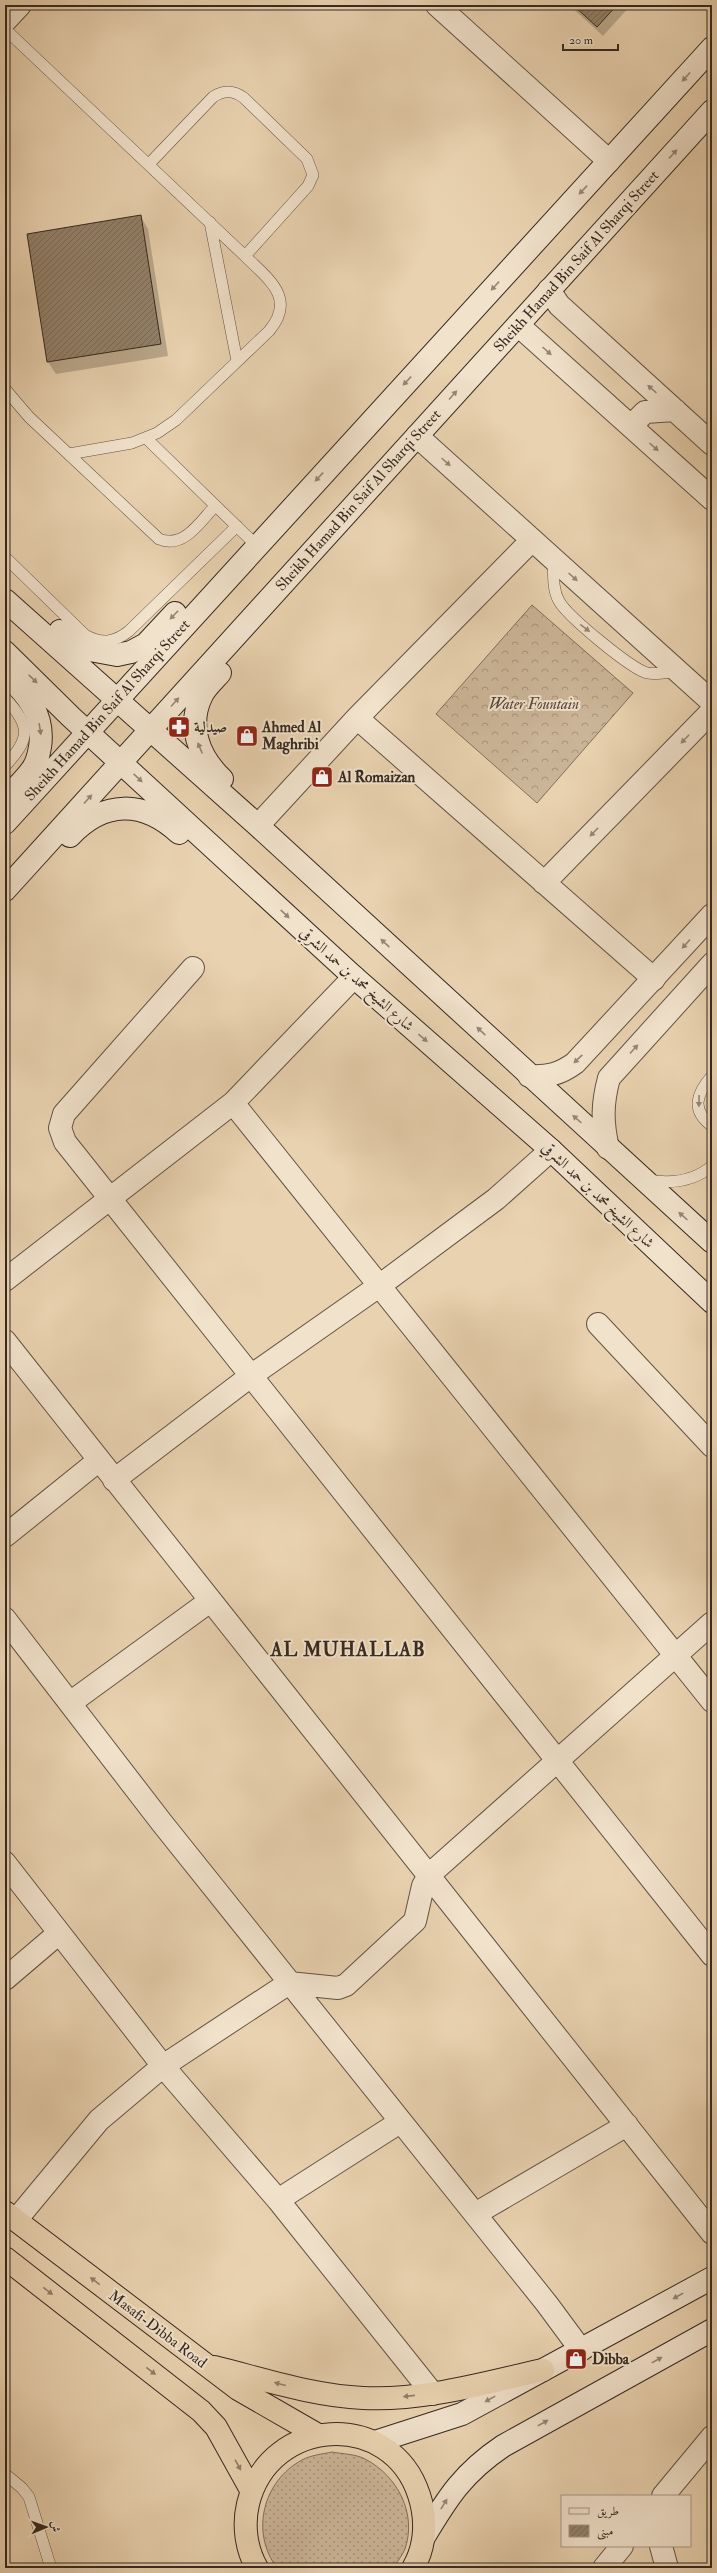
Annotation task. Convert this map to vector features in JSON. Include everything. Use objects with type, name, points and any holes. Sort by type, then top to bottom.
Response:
[{"type":"highway","name":"Masafi-Dibba Road","points":[[10,2216],[238,2389],[318,2435]]},
{"type":"highway","points":[[9,2263],[201,2411],[216,2427],[251,2490]]},
{"type":"highway","points":[[204,2364],[298,2389],[363,2398],[433,2394],[543,2370]]},
{"type":"highway","points":[[257,2568],[247,2542],[245,2516],[251,2490],[267,2464],[285,2448],[301,2440],[318,2435],[347,2434],[375,2442],[398,2459],[415,2482],[424,2509],[424,2537],[418,2560],[413,2568]]},
{"type":"street","points":[[5,22],[20,5]]},
{"type":"street","points":[[437,5],[609,161]]},
{"type":"street","name":"Sheikh Hamad Bin Saif Al Sharqi Street","points":[[5,823],[252,550],[712,48]]},
{"type":"street","name":"Sheikh Hamad Bin Saif Al Sharqi Street","points":[[5,890],[712,111]]},
{"type":"street","points":[[549,290],[559,305],[712,444]]},
{"type":"street","points":[[518,325],[712,499]]},
{"type":"street","points":[[631,426],[646,412],[675,410]]},
{"type":"street","points":[[417,436],[712,702]]},
{"type":"street","points":[[264,819],[357,718],[532,540]]},
{"type":"street","points":[[5,588],[32,606],[79,648],[117,655],[131,652],[146,644],[209,578],[226,564],[252,550]]},
{"type":"street","points":[[276,590],[264,618],[203,693],[196,709],[194,728],[202,755],[217,774],[279,834],[298,862]]},
{"type":"street","points":[[5,600],[298,862],[529,1076],[712,1242]]},
{"type":"street","name":"شارع الشيخ محمد بن حمد الشرقي","points":[[5,652],[88,732],[262,893],[354,977],[551,1150],[712,1302]]},
{"type":"street","points":[[5,674],[25,693],[37,712],[41,732],[39,752],[34,767],[5,800]]},
{"type":"street","points":[[544,883],[712,711]]},
{"type":"street","points":[[357,718],[654,979]]},
{"type":"street","points":[[5,897],[31,876],[81,823],[99,812],[115,809],[136,809],[153,813],[172,827],[229,880],[262,893]]},
{"type":"street","points":[[529,1076],[546,1076],[562,1072],[575,1063],[712,915]]},
{"type":"street","points":[[608,1148],[602,1124],[602,1101],[609,1078],[618,1066],[712,964]]},
{"type":"street","points":[[193,968],[64,1114],[60,1128],[65,1142],[111,1197],[557,1762],[712,1955]]},
{"type":"street","points":[[5,1280],[234,1103],[354,977]]},
{"type":"street","points":[[594,1044],[618,1066]]},
{"type":"street","points":[[234,1103],[674,1656],[712,1701]]},
{"type":"street","points":[[114,1480],[252,1375],[379,1286],[496,1199],[551,1150]]},
{"type":"street","points":[[598,1324],[712,1446]]},
{"type":"street","points":[[6,1345],[429,1875],[712,2233]]},
{"type":"street","points":[[5,1536],[98,1461]]},
{"type":"street","points":[[70,1703],[210,1601]]},
{"type":"street","points":[[5,1619],[162,1823],[547,2304],[581,2350]]},
{"type":"street","points":[[10,2216],[99,2120],[163,2066],[289,1983],[338,1988],[346,1985],[415,1921],[423,1886],[429,1875],[712,1623]]},
{"type":"street","points":[[5,1863],[163,2066],[278,2200],[433,2394]]},
{"type":"street","points":[[5,1980],[59,1933]]},
{"type":"street","points":[[278,2200],[400,2122]]},
{"type":"street","points":[[475,2214],[627,2125]]},
{"type":"street","points":[[375,2442],[462,2414],[712,2278]]},
{"type":"street","points":[[424,2537],[452,2490],[482,2459],[712,2330]]},
{"type":"street","points":[[664,2495],[712,2437]]},
{"type":"street","points":[[604,2568],[621,2547]]},
{"type":"street","points":[[661,2547],[668,2568]]},
{"type":"lane","points":[[5,29],[245,256],[277,288],[281,299],[281,311],[277,322],[176,420],[146,438],[69,454]]},
{"type":"lane","points":[[149,164],[212,97],[225,92],[232,92],[244,98],[307,159],[312,169],[308,186],[245,256]]},
{"type":"lane","points":[[210,222],[237,362]]},
{"type":"lane","points":[[5,389],[29,417],[153,535],[165,541],[182,539],[215,506]]},
{"type":"lane","points":[[146,438],[237,526],[252,550]]},
{"type":"lane","points":[[5,557],[85,635],[96,641],[108,642],[120,638],[129,631],[237,526]]},
{"type":"lane","points":[[553,558],[554,586],[558,600],[566,613],[627,661],[647,673],[677,671]]},
{"type":"lane","points":[[5,698],[21,717],[25,733],[21,748],[5,766]]},
{"type":"lane","points":[[712,1076],[700,1089],[698,1105],[704,1120],[712,1126]]},
{"type":"lane","points":[[644,1180],[676,1181],[692,1178],[712,1166]]},
{"type":"lane","points":[[5,2474],[22,2488],[29,2497],[51,2568]]},
{"type":"green space","name":"Water Fountain","points":[[532,605],[633,693],[537,803],[436,714]]},
{"type":"green space","points":[[332,2452],[357,2456],[377,2466],[387,2475],[402,2497],[408,2523],[408,2536],[405,2549],[393,2568],[277,2568],[269,2554],[264,2539],[263,2524],[265,2508],[270,2494],[278,2481],[289,2469],[302,2460]]},
{"type":"building","points":[[573,5],[617,5],[597,27]]},
{"type":"building","points":[[141,215],[161,344],[47,362],[27,234]]},
{"type":"place","name":"صيدلية","points":[[179,727]]},
{"type":"place","name":"Ahmed Al Maghribi","points":[[247,736]]},
{"type":"place","name":"Al Romaizan","points":[[322,777]]},
{"type":"place","name":"Dibba","points":[[576,2359]]},
{"type":"district","name":"AL MUHALLAB","points":[[348,1649]]}]
